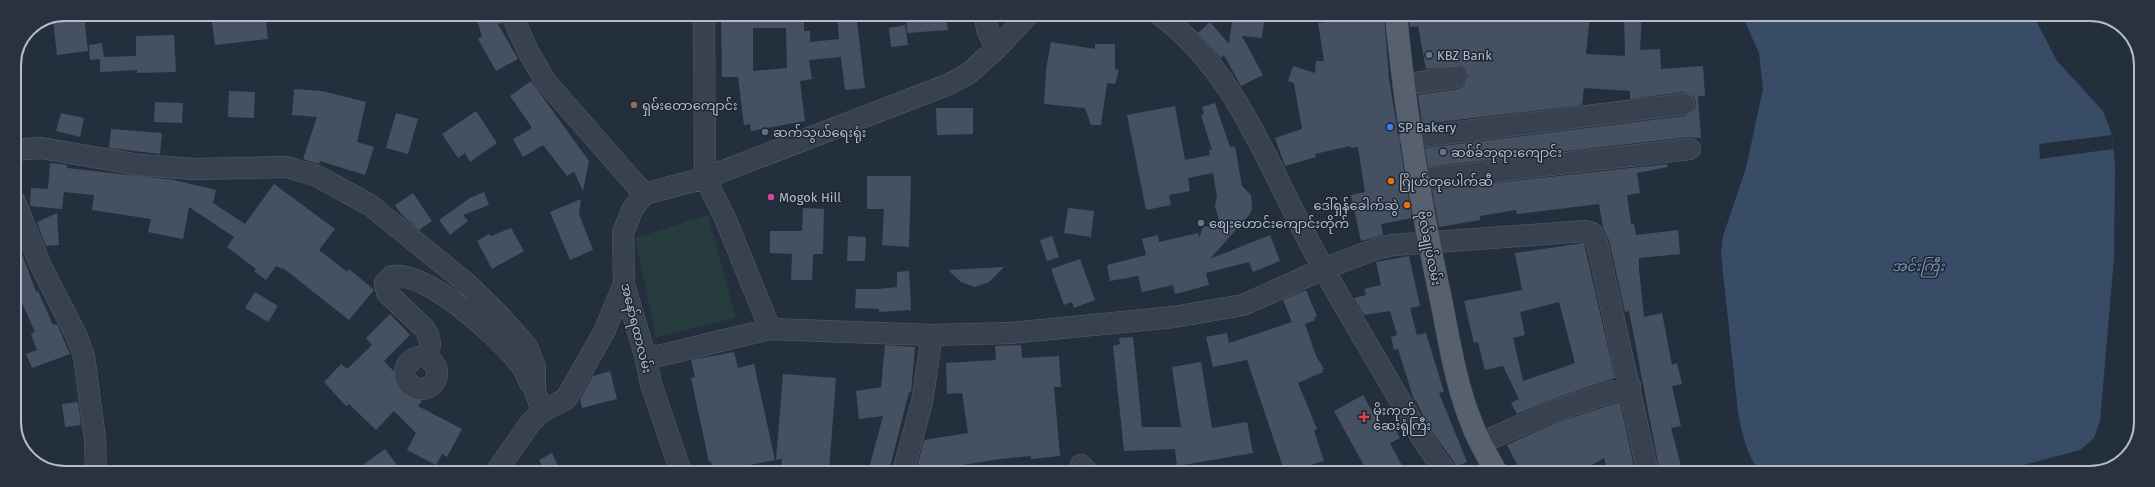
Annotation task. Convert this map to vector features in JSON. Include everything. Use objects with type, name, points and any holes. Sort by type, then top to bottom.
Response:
[{"type":"main road","name":"ဗိုလ်‌ချုပ်‌လမ်း","points":[[1397,21],[1403,85],[1417,180],[1428,242],[1460,392],[1472,425],[1493,466]]},
{"type":"street","points":[[514,21],[529,53],[546,82],[644,194],[705,178],[947,85],[968,74],[996,49],[1022,21]]},
{"type":"street","points":[[704,21],[705,178],[725,218],[770,329]]},
{"type":"street","points":[[986,21],[987,29],[996,49]]},
{"type":"street","points":[[1168,21],[1212,64],[1256,135],[1323,269],[1421,435],[1442,466]]},
{"type":"street","points":[[1403,85],[1456,77]]},
{"type":"street","points":[[1410,138],[1684,104]]},
{"type":"street","points":[[21,149],[41,148],[140,165],[193,169],[287,167],[318,176],[370,205],[465,282],[500,316],[527,347],[535,367],[535,392]]},
{"type":"street","points":[[1417,180],[1690,149]]},
{"type":"street","name":"အ‌နော်‌ရထာလမ်း","points":[[644,194],[632,210],[623,233],[624,284],[646,359],[651,384],[679,466]]},
{"type":"street","points":[[21,217],[41,266],[77,337],[84,356],[95,438],[96,466]]},
{"type":"street","points":[[646,359],[770,329],[932,335],[1011,333],[1174,317],[1243,305],[1323,269],[1376,249],[1428,242],[1577,230],[1592,233],[1597,243],[1647,466]]},
{"type":"street","points":[[426,358],[430,345],[430,337],[425,329],[387,293],[385,283],[392,276],[408,277],[432,288],[466,310],[496,337],[521,365],[543,411]]},
{"type":"street","points":[[500,466],[530,422],[543,411],[566,399],[604,332],[624,284]]},
{"type":"street","points":[[905,466],[922,402],[932,335]]},
{"type":"street","points":[[1481,443],[1550,412],[1630,386]]},
{"type":"green space","points":[[708,215],[736,318],[656,337],[635,238]]},
{"type":"water","name":"အင်းကြီး","points":[[1745,21],[2036,21],[2057,61],[2103,111],[2112,135],[2115,164],[2114,258],[2100,421],[2094,438],[2080,450],[2019,466],[1755,466],[1741,429],[1738,412],[1721,254],[1723,236],[1746,168],[1763,89],[1759,53]]},
{"type":"pier","points":[[2112,135],[2113,149],[2040,159],[2039,144]]},
{"type":"building","points":[[85,21],[88,51],[57,55],[53,23]]},
{"type":"building","points":[[212,21],[266,21],[268,39],[215,45]]},
{"type":"building","points":[[477,21],[501,21],[502,23],[498,24],[518,59],[496,71],[478,39],[482,36]]},
{"type":"building","points":[[721,21],[804,21],[804,31],[810,31],[810,42],[839,39],[838,21],[857,21],[865,88],[845,90],[841,57],[809,60],[812,79],[800,81],[805,121],[751,131],[750,124],[744,125],[738,77],[722,77]],"holes":[[[753,28],[786,28],[787,68],[753,71]]]},
{"type":"building","points":[[906,21],[947,21],[948,30],[907,33]]},
{"type":"building","points":[[1232,21],[1264,21],[1262,38],[1242,36],[1263,75],[1241,86],[1224,55],[1221,58],[1198,33],[1210,22],[1229,44]]},
{"type":"building","points":[[1331,21],[1384,21],[1389,79],[1412,218],[1381,224],[1383,235],[1361,241],[1351,195],[1365,192],[1358,147],[1351,148],[1350,146],[1315,154],[1316,157],[1285,166],[1275,138],[1302,129],[1294,83],[1288,81],[1293,66],[1315,73],[1316,61],[1324,61],[1318,23]]},
{"type":"building","points":[[1410,21],[1589,21],[1586,54],[1625,56],[1624,21],[1642,21],[1640,50],[1660,49],[1661,69],[1703,66],[1705,96],[1698,96],[1701,138],[1689,137],[1428,167],[1425,148],[1685,116],[1695,109],[1696,102],[1693,96],[1683,92],[1630,99],[1630,91],[1584,88],[1582,105],[1422,124],[1418,95],[1458,89],[1464,86],[1468,76],[1465,69],[1460,66],[1426,69],[1418,26],[1410,27]]},
{"type":"building","points":[[905,25],[908,45],[891,47],[889,28]]},
{"type":"building","points":[[174,35],[176,72],[137,73],[137,70],[100,72],[100,59],[90,60],[89,45],[102,43],[104,57],[136,56],[136,36]]},
{"type":"building","points":[[1051,42],[1095,49],[1095,44],[1115,44],[1115,69],[1119,70],[1115,84],[1107,83],[1101,125],[1091,125],[1085,108],[1044,104],[1046,70]]},
{"type":"building","points":[[531,81],[589,161],[583,191],[574,172],[567,176],[543,145],[523,157],[513,139],[531,129],[531,126],[510,96]]},
{"type":"building","points":[[294,89],[322,91],[366,102],[357,142],[374,147],[365,175],[320,161],[319,164],[303,159],[317,117],[292,115]]},
{"type":"building","points":[[229,91],[255,92],[254,118],[228,117]]},
{"type":"building","points":[[155,102],[183,103],[182,123],[154,122]]},
{"type":"building","points":[[1215,103],[1230,147],[1235,146],[1242,186],[1251,195],[1252,208],[1250,214],[1210,259],[1270,235],[1280,261],[1253,272],[1249,262],[1206,273],[1209,285],[1175,294],[1173,285],[1142,292],[1138,276],[1110,281],[1107,265],[1146,255],[1142,239],[1158,235],[1159,242],[1198,233],[1199,238],[1203,227],[1220,224],[1215,206],[1217,196],[1213,173],[1188,178],[1190,191],[1169,195],[1171,205],[1146,210],[1127,115],[1175,106],[1185,160],[1210,155],[1209,150],[1212,150],[1201,115],[1204,114],[1202,107]]},
{"type":"building","points":[[936,108],[973,108],[973,134],[937,135]]},
{"type":"building","points":[[476,111],[497,143],[470,162],[465,153],[458,158],[442,134]]},
{"type":"building","points":[[61,113],[84,118],[80,137],[56,131]]},
{"type":"building","points":[[396,113],[418,119],[408,154],[386,148]]},
{"type":"building","points":[[111,129],[162,133],[160,154],[109,148]]},
{"type":"building","points":[[50,163],[67,165],[67,168],[174,180],[216,190],[213,203],[245,224],[274,184],[335,229],[319,250],[347,272],[349,269],[374,290],[349,320],[283,268],[282,269],[276,266],[266,280],[254,271],[256,269],[227,247],[234,237],[189,207],[183,239],[148,232],[151,219],[92,210],[94,195],[64,192],[62,209],[30,206],[31,188],[48,189]]},
{"type":"building","points":[[1667,164],[1668,167],[1637,173],[1640,193],[1627,195],[1631,224],[1634,224],[1636,235],[1678,230],[1680,254],[1639,258],[1639,270],[1644,317],[1662,313],[1672,365],[1677,363],[1682,384],[1672,386],[1681,426],[1671,428],[1681,466],[1659,466],[1629,311],[1625,312],[1609,240],[1603,228],[1599,204],[1517,214],[1516,210],[1480,216],[1480,220],[1439,227],[1432,190]]},
{"type":"building","points":[[867,176],[911,176],[909,247],[882,245],[884,209],[867,209]]},
{"type":"building","points":[[484,192],[489,205],[463,215],[468,221],[450,235],[439,220],[470,198]]},
{"type":"building","points":[[413,193],[432,221],[419,230],[401,214],[395,205]]},
{"type":"building","points":[[581,199],[579,214],[593,250],[570,260],[550,212]]},
{"type":"building","points":[[803,208],[824,209],[823,254],[813,254],[812,280],[791,280],[792,254],[770,253],[770,231],[802,231]]},
{"type":"building","points":[[1068,208],[1094,211],[1091,237],[1064,233]]},
{"type":"building","points":[[57,213],[59,245],[46,246],[37,222]]},
{"type":"building","points":[[511,228],[524,251],[492,269],[477,241],[489,234],[491,236]]},
{"type":"building","points":[[848,236],[866,237],[865,261],[847,261]]},
{"type":"building","points":[[1052,236],[1059,257],[1047,261],[1040,240]]},
{"type":"building","points":[[1584,243],[1615,378],[1547,401],[1517,414],[1511,403],[1519,399],[1503,366],[1485,370],[1478,342],[1474,343],[1464,301],[1522,290],[1515,253]],"holes":[[[1559,302],[1575,363],[1523,381],[1513,338],[1525,335],[1520,312]]]},
{"type":"building","points":[[21,251],[36,292],[38,291],[53,325],[57,324],[70,354],[32,368],[26,354],[37,350],[31,334],[35,332],[21,301]]},
{"type":"building","points":[[1409,256],[1420,306],[1410,308],[1417,335],[1426,333],[1444,392],[1439,393],[1467,462],[1457,466],[1430,429],[1416,401],[1414,400],[1398,349],[1394,350],[1391,337],[1397,335],[1390,311],[1364,315],[1354,298],[1366,295],[1364,289],[1381,285],[1376,262]]},
{"type":"building","points":[[1080,259],[1095,300],[1074,308],[1072,302],[1064,305],[1051,269]]},
{"type":"building","points":[[1004,267],[989,282],[975,287],[961,282],[948,270]]},
{"type":"building","points":[[909,271],[911,310],[879,312],[879,309],[855,308],[856,289],[897,287],[897,272]]},
{"type":"building","points":[[1306,290],[1317,316],[1314,318],[1315,320],[1305,324],[1316,356],[1324,369],[1322,370],[1323,372],[1298,383],[1317,429],[1314,431],[1324,461],[1308,466],[1283,466],[1247,360],[1213,367],[1206,337],[1227,333],[1229,343],[1292,322],[1283,300]]},
{"type":"building","points":[[255,292],[278,306],[268,322],[245,308]]},
{"type":"building","points":[[390,314],[410,335],[384,361],[422,401],[418,406],[462,429],[447,457],[442,454],[436,465],[407,450],[416,433],[394,411],[376,430],[349,404],[346,406],[324,382],[341,364],[347,369],[372,345],[366,338]]},
{"type":"building","points":[[1133,337],[1142,427],[1181,427],[1172,367],[1201,362],[1212,428],[1247,422],[1253,453],[1177,466],[1175,449],[1124,451],[1113,346],[1120,344],[1119,338]]},
{"type":"building","points":[[885,345],[915,347],[911,392],[909,392],[890,466],[870,466],[883,416],[859,419],[856,391],[881,387]]},
{"type":"building","points":[[1021,345],[1022,358],[1059,356],[1061,387],[1054,387],[1060,456],[1031,459],[1031,456],[956,466],[918,466],[924,440],[968,433],[962,393],[947,394],[946,363],[996,360],[995,346]]},
{"type":"building","points":[[734,352],[738,368],[754,364],[775,460],[744,466],[712,466],[711,461],[709,462],[691,378],[695,377],[691,360]]},
{"type":"building","points":[[610,371],[617,399],[582,408],[580,399],[593,376]]},
{"type":"building","points":[[783,374],[836,378],[829,466],[781,466],[782,459],[776,460]]},
{"type":"building","points":[[1363,395],[1383,431],[1393,425],[1400,438],[1390,443],[1402,466],[1364,466],[1334,411]]},
{"type":"building","points":[[78,402],[81,425],[65,427],[62,404]]},
{"type":"building","points":[[1620,402],[1634,466],[1606,466],[1604,458],[1590,466],[1518,466],[1507,445],[1555,423]]},
{"type":"building","points":[[385,449],[398,466],[366,466],[364,464]]},
{"type":"building","points":[[552,453],[558,466],[542,466],[539,460]]},
{"type":"place","name":"KBZ Bank","points":[[1429,55]]},
{"type":"place","name":"ရှမ်းတောကျောင်း","points":[[634,105]]},
{"type":"place","name":"SP Bakery","points":[[1390,127]]},
{"type":"place","name":"ဆက်သွယ်ရေးရုံး","points":[[765,132]]},
{"type":"place","name":"ဆစ်ခ်ဘုရားကျောင်း","points":[[1443,152]]},
{"type":"place","name":"ဂြိုဟ်တုပေါက်ဆီ","points":[[1391,181]]},
{"type":"place","name":"Mogok Hill","points":[[771,197]]},
{"type":"place","name":"ဒေါ်ရှန်ခေါက်ဆွဲ","points":[[1407,205]]},
{"type":"place","name":"စျေးဟောင်းကျောင်းတိုက်","points":[[1201,223]]},
{"type":"place","name":"မိုးကုတ်‌ ‌ဆေးရုံကြီး","points":[[1364,417]]}]
